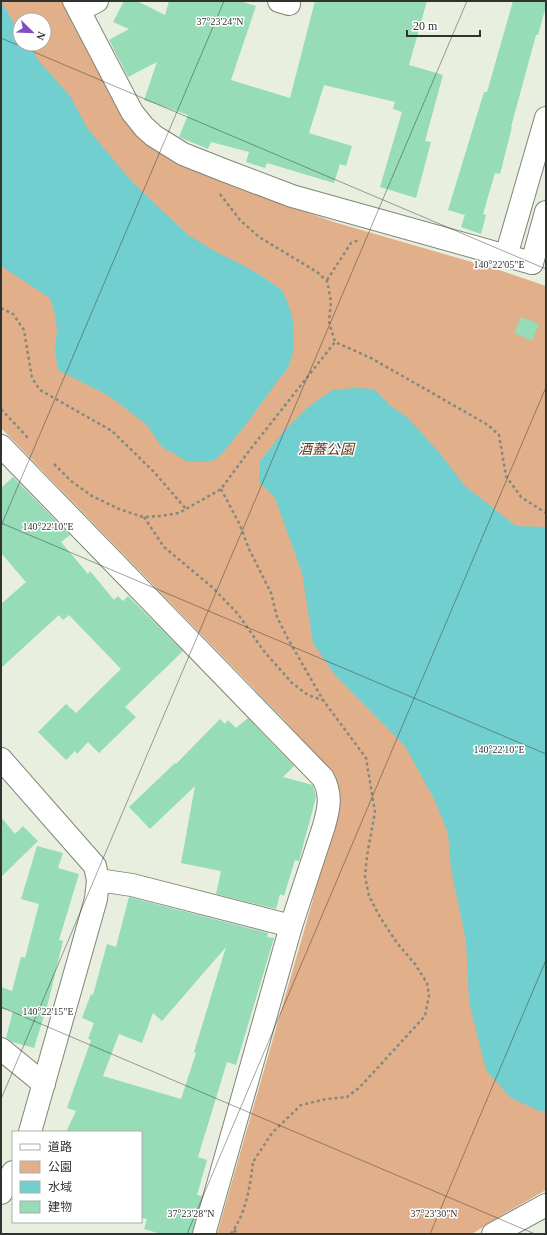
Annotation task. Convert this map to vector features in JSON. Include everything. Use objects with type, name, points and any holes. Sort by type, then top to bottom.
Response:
[{"type":"street","points":[[84,4],[132,112],[144,127],[154,136],[183,154],[292,196],[532,263],[546,212]]},
{"type":"street","points":[[506,256],[539,165],[546,118]]},
{"type":"street","points":[[1,446],[323,778],[328,787],[328,809],[291,926],[204,1234]]},
{"type":"street","points":[[1,759],[95,866],[98,880],[96,899],[30,1131]]},
{"type":"street","points":[[98,880],[132,884],[291,926]]},
{"type":"street","points":[[1,1049],[44,1084]]},
{"type":"street","points":[[1,1193],[12,1174]]},
{"type":"street","points":[[493,1234],[546,1205]]},
{"type":"path","points":[[217,167],[217,190],[240,220],[259,237],[317,272],[327,281],[331,301],[329,322],[335,342],[371,358],[488,425],[499,435],[506,476],[521,497],[546,513]]},
{"type":"path","points":[[327,281],[351,243],[394,224]]},
{"type":"path","points":[[1,308],[13,314],[24,330],[32,378],[40,390],[112,431],[154,472],[186,509]]},
{"type":"path","points":[[51,461],[71,481],[92,496],[119,509],[143,517],[179,513],[221,489],[293,394],[335,342]]},
{"type":"path","points":[[1,409],[29,438]]},
{"type":"path","points":[[143,517],[164,547],[212,587],[238,614],[263,650],[292,683],[308,695],[323,700]]},
{"type":"path","points":[[226,1154],[254,1162],[249,1190],[238,1224],[231,1234]]},
{"type":"path","points":[[234,1230],[238,1234]]},
{"type":"green space","name":"酒蓋公園","points":[[1,1],[63,1],[74,20],[111,97],[134,129],[164,153],[205,175],[334,222],[496,269],[546,286],[546,1190],[472,1234],[217,1234],[312,903],[338,804],[333,774],[284,720],[1,428]]},
{"type":"water","points":[[1,1],[12,20],[12,52],[33,52],[38,60],[70,96],[88,129],[133,183],[188,235],[218,253],[262,276],[283,291],[290,309],[294,327],[294,349],[288,368],[251,418],[215,460],[207,462],[188,462],[162,447],[146,424],[109,396],[58,370],[55,353],[57,330],[55,314],[50,298],[1,266]]},
{"type":"water","points":[[355,388],[374,389],[391,406],[408,418],[438,451],[465,486],[516,526],[546,527],[546,1111],[539,1111],[511,1098],[486,1070],[469,1002],[466,941],[451,869],[448,833],[434,799],[405,746],[335,675],[313,643],[302,573],[275,498],[259,482],[260,461],[284,431],[308,407],[332,390]]},
{"type":"building","points":[[124,1],[137,1],[165,15],[169,1],[240,1],[256,6],[231,80],[290,98],[315,1],[427,1],[409,65],[443,75],[425,141],[431,142],[416,198],[380,187],[402,112],[393,109],[395,102],[324,85],[309,133],[352,146],[346,166],[340,164],[334,183],[267,163],[265,168],[246,162],[249,152],[211,142],[208,149],[179,137],[188,115],[144,100],[157,62],[128,77],[109,40],[129,29],[113,22]]},
{"type":"building","points":[[513,1],[546,1],[546,6],[538,35],[536,35],[500,174],[495,173],[483,214],[486,215],[481,234],[461,227],[465,215],[448,210],[484,92],[487,92]]},
{"type":"building","points":[[521,317],[539,324],[532,341],[514,333]]},
{"type":"building","points":[[13,477],[70,535],[61,542],[88,574],[90,571],[114,600],[118,596],[123,601],[128,596],[183,651],[125,707],[136,717],[99,753],[88,742],[77,754],[75,751],[66,760],[38,732],[66,704],[76,713],[121,669],[69,615],[63,620],[59,615],[1,668],[1,604],[26,582],[1,553],[1,488]]},
{"type":"building","points":[[248,718],[294,766],[283,777],[313,785],[316,797],[299,861],[295,860],[284,896],[280,894],[276,909],[216,894],[221,871],[181,863],[195,786],[150,829],[129,807],[175,763],[176,764],[220,719],[225,724],[228,720],[236,728]]},
{"type":"building","points":[[1,817],[15,834],[23,826],[38,841],[1,877]]},
{"type":"building","points":[[37,846],[63,853],[58,868],[79,874],[59,940],[63,941],[48,1003],[34,1048],[12,1042],[6,1038],[13,1011],[1,1009],[1,987],[12,991],[21,957],[25,958],[39,904],[21,899]]},
{"type":"building","points":[[129,897],[268,933],[267,937],[274,938],[236,1065],[227,1062],[198,1157],[207,1160],[197,1195],[202,1196],[192,1234],[161,1234],[144,1229],[147,1219],[142,1218],[142,1131],[66,1131],[76,1111],[67,1108],[91,1040],[88,1039],[94,1023],[82,1018],[91,994],[93,995],[107,944],[116,947]],"holes":[[[226,947],[194,1052],[196,1053],[181,1099],[103,1076],[119,1034],[142,1043],[153,1013],[162,1021]]]}]
